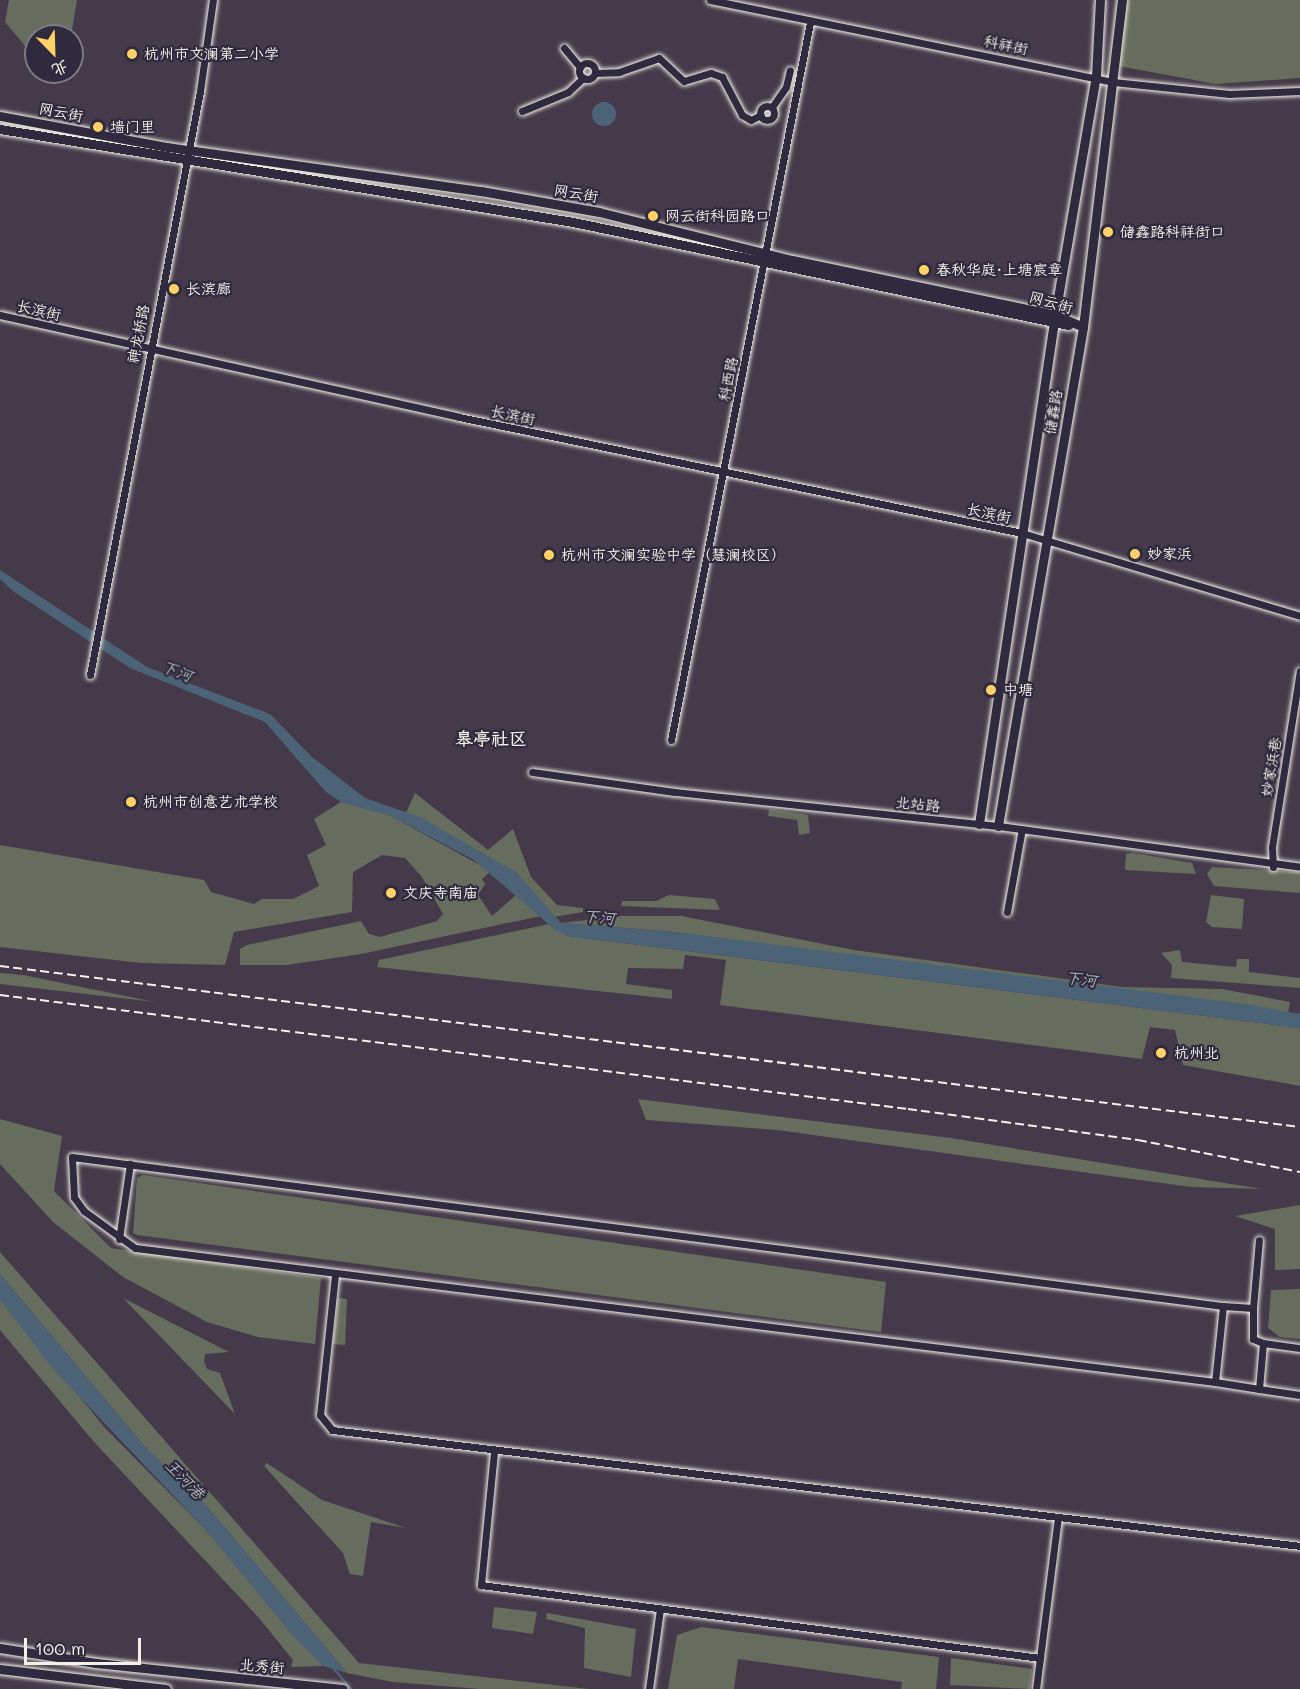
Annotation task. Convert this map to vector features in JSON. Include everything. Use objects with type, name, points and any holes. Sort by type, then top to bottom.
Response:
[{"type":"street","name":"神龙桥路","points":[[90,675],[188,149],[213,0]]},
{"type":"street","name":"科祥街","points":[[710,0],[810,22],[1113,81],[1228,94],[1300,91]]},
{"type":"street","name":"储鑫路","points":[[979,824],[1054,319],[1096,76],[1100,0]]},
{"type":"street","name":"储鑫路","points":[[998,826],[1083,327],[1122,0]]},
{"type":"street","name":"科西路","points":[[671,740],[766,259],[810,22]]},
{"type":"street","points":[[564,48],[580,67],[583,78]]},
{"type":"street","points":[[522,111],[568,92],[583,78],[596,73],[619,72],[659,58],[684,81],[711,73],[722,77],[742,115],[752,120],[761,115],[772,118],[772,107],[786,87],[790,70]]},
{"type":"street","points":[[580,67],[591,63],[596,73]]},
{"type":"street","points":[[761,115],[763,107],[772,107]]},
{"type":"street","name":"网云街","points":[[0,116],[188,149],[481,191],[599,212],[766,259]]},
{"type":"street","name":"网云街","points":[[0,129],[185,162],[573,222],[766,259],[1083,327]]},
{"type":"street","name":"长滨街","points":[[0,315],[149,350],[1022,533],[1300,616]]},
{"type":"street","name":"妙家浜巷","points":[[1273,867],[1300,671]]},
{"type":"street","name":"北站路","points":[[532,772],[675,792],[998,826],[1273,867],[1300,867]]},
{"type":"street","points":[[1007,912],[1022,829]]},
{"type":"street","points":[[1253,1308],[1223,1306],[72,1157],[74,1197],[119,1239],[135,1248],[335,1275],[1215,1382],[1300,1395]]},
{"type":"street","points":[[119,1239],[130,1164]]},
{"type":"street","points":[[1259,1240],[1253,1308],[1253,1340],[1300,1348]]},
{"type":"street","points":[[335,1275],[321,1415],[324,1424],[332,1430],[494,1452],[1300,1546]]},
{"type":"street","points":[[1215,1382],[1223,1306]]},
{"type":"street","points":[[1259,1389],[1263,1343]]},
{"type":"street","points":[[494,1452],[481,1585],[1040,1658]]},
{"type":"street","points":[[1036,1689],[1058,1518]]},
{"type":"street","points":[[649,1689],[660,1609]]},
{"type":"street","name":"北秀街","points":[[0,1647],[96,1663],[343,1689]]},
{"type":"street","points":[[0,1669],[95,1686],[166,1689]]},
{"type":"green space","points":[[9,0],[77,0],[73,24],[24,24],[24,45],[5,22]]},
{"type":"green space","points":[[1128,0],[1300,0],[1300,78],[1216,84],[1118,66]]},
{"type":"green space","points":[[415,793],[488,850],[513,829],[531,877],[557,905],[583,908],[583,912],[554,917],[517,873],[406,813]]},
{"type":"green space","points":[[341,802],[389,815],[491,871],[482,879],[485,884],[478,895],[492,916],[517,894],[541,916],[361,954],[287,965],[240,965],[240,949],[247,945],[361,921],[369,934],[380,937],[437,921],[443,914],[422,877],[405,858],[382,855],[353,872],[352,912],[234,932],[225,965],[141,963],[0,947],[0,845],[204,880],[211,892],[254,904],[262,899],[293,899],[319,886],[307,855],[326,845],[314,819]]},
{"type":"green space","points":[[769,809],[808,815],[810,833],[799,835],[797,820],[768,816]]},
{"type":"green space","points":[[1133,853],[1192,863],[1196,874],[1125,870],[1126,854]]},
{"type":"green space","points":[[1212,867],[1300,872],[1300,893],[1214,886],[1207,874]]},
{"type":"green space","points":[[669,895],[715,899],[720,910],[621,906],[622,901],[656,901]]},
{"type":"green space","points":[[1211,895],[1244,899],[1242,929],[1212,927],[1206,922]]},
{"type":"green space","points":[[622,916],[681,916],[854,950],[1122,987],[1222,989],[1290,1002],[1288,1013],[674,932],[561,923]]},
{"type":"green space","points":[[549,924],[568,936],[1300,1028],[1300,1086],[1183,1065],[1175,1030],[1150,1027],[1142,1059],[720,1005],[726,960],[685,955],[683,969],[628,968],[626,984],[672,990],[672,999],[377,967],[379,960]]},
{"type":"green space","points":[[1180,950],[1182,962],[1236,967],[1237,959],[1249,959],[1249,972],[1300,978],[1300,988],[1171,978],[1172,965],[1161,953]]},
{"type":"green space","points":[[0,973],[23,975],[155,1002],[0,984]]},
{"type":"green space","points":[[638,1099],[951,1138],[1262,1189],[1191,1187],[777,1130],[646,1120]]},
{"type":"green space","points":[[0,1119],[62,1136],[54,1191],[111,1248],[321,1278],[315,1344],[258,1337],[207,1322],[123,1277],[53,1222],[0,1164]]},
{"type":"green space","points":[[143,1175],[886,1282],[881,1332],[137,1235],[133,1233],[137,1178]]},
{"type":"green space","points":[[1300,1205],[1300,1269],[1275,1270],[1275,1229],[1235,1216]]},
{"type":"green space","points":[[0,1252],[359,1663],[589,1689],[480,1689],[393,1682],[347,1673],[210,1510],[145,1447],[0,1274]]},
{"type":"green space","points":[[1300,1289],[1300,1339],[1280,1337],[1268,1328],[1271,1290]]},
{"type":"green space","points":[[123,1298],[229,1352],[205,1354],[204,1361],[207,1369],[220,1373],[235,1414]]},
{"type":"green space","points":[[338,1298],[347,1299],[345,1345],[333,1344]]},
{"type":"green space","points":[[0,1299],[105,1428],[206,1530],[323,1666],[291,1667],[293,1660],[258,1617],[94,1442],[0,1330]]},
{"type":"green space","points":[[267,1463],[322,1500],[406,1528],[371,1522],[363,1576],[350,1574],[343,1553],[264,1466]]},
{"type":"green space","points":[[494,1607],[537,1612],[533,1634],[492,1628]]},
{"type":"green space","points":[[547,1613],[636,1629],[631,1677],[584,1668],[585,1628],[546,1619]]},
{"type":"green space","points":[[701,1627],[939,1657],[936,1689],[901,1689],[902,1682],[738,1659],[734,1689],[668,1689],[677,1635]]},
{"type":"green space","points":[[951,1658],[1032,1669],[1030,1689],[950,1685]]},
{"type":"water","points":[[604,102],[609,103],[615,109],[615,119],[609,125],[604,126],[599,125],[593,119],[592,114],[593,109],[599,103]]},
{"type":"water","points":[[0,570],[147,667],[270,714],[312,757],[365,798],[420,817],[517,873],[561,923],[674,932],[1246,1004],[1300,1014],[1300,1028],[568,936],[554,929],[474,860],[389,815],[341,802],[326,792],[265,722],[130,668],[13,591],[0,579]]},
{"type":"water","points":[[0,1274],[145,1447],[210,1510],[347,1673],[323,1666],[292,1635],[206,1530],[52,1368],[0,1299]]},
{"type":"waterway","name":"王河港","points":[[333,1668],[351,1689]]},
{"type":"railway","points":[[0,966],[1300,1127]]},
{"type":"railway","points":[[0,995],[1138,1140],[1300,1172]]},
{"type":"place","name":"杭州市文澜第二小学","points":[[132,54]]},
{"type":"place","name":"墙门里","points":[[98,127]]},
{"type":"place","name":"网云街科园路口","points":[[653,216]]},
{"type":"place","name":"储鑫路科祥街口","points":[[1108,232]]},
{"type":"place","name":"春秋华庭·上塘宸章","points":[[924,270]]},
{"type":"place","name":"长滨廊","points":[[174,289]]},
{"type":"place","name":"妙家浜","points":[[1135,554]]},
{"type":"place","name":"杭州市文澜实验中学（慧澜校区）","points":[[549,555]]},
{"type":"place","name":"中塘","points":[[991,690]]},
{"type":"place","name":"杭州市创意艺术学校","points":[[131,802]]},
{"type":"place","name":"文庆寺南庙","points":[[391,893]]},
{"type":"place","name":"杭州北","points":[[1161,1053]]},
{"type":"district","name":"皋亭社区","points":[[491,738]]},
{"type":"water label","name":"下河","points":[[177,671]]},
{"type":"water label","name":"下河","points":[[599,917]]},
{"type":"water label","name":"下河","points":[[1081,979]]}]
